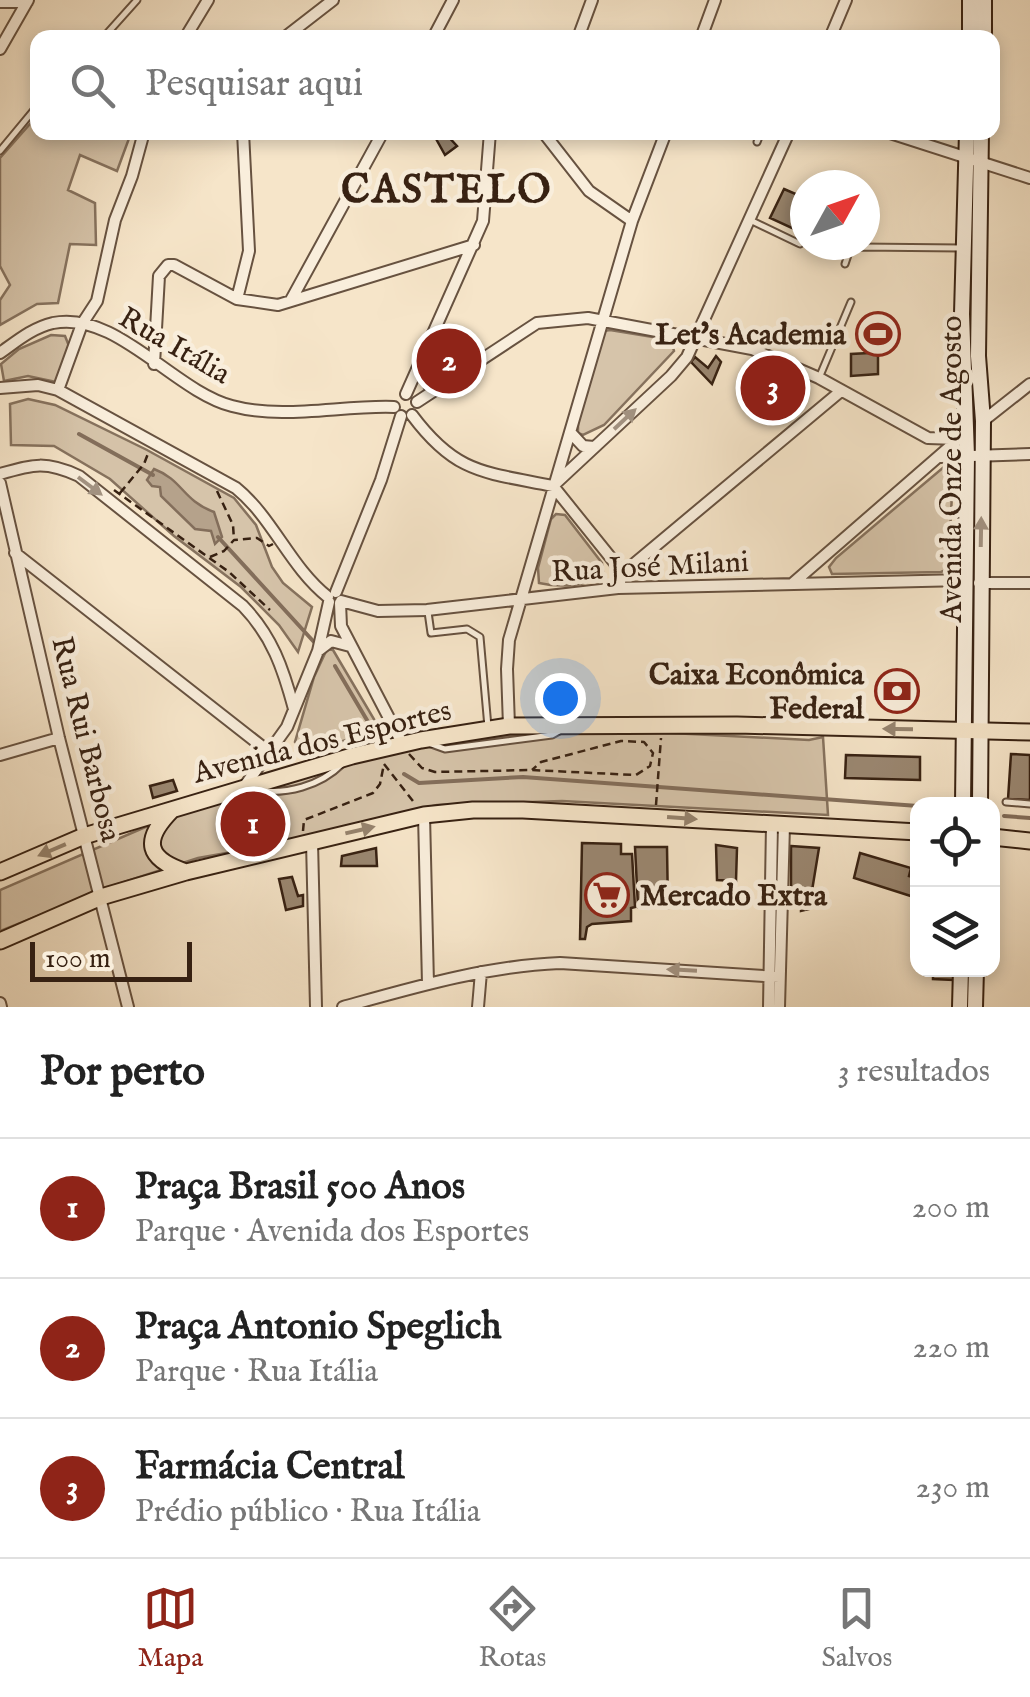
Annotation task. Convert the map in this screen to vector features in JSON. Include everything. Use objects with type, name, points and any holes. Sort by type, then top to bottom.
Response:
[{"type":"main road","points":[[970,0],[970,30]]},
{"type":"main road","points":[[984,0],[984,30]]},
{"type":"main road","name":"Avenida Onze de Agosto","points":[[964,797],[971,730],[975,456],[983,421],[973,160],[969,140]]},
{"type":"main road","name":"Avenida Onze de Agosto","points":[[975,456],[962,436],[964,248],[979,140]]},
{"type":"main road","name":"Avenida dos Esportes","points":[[0,872],[84,836],[352,756],[402,743],[509,726],[1030,732]]},
{"type":"main road","name":"Avenida Onze de Agosto","points":[[971,730],[979,797]]},
{"type":"main road","points":[[174,808],[158,824],[152,848],[166,865],[186,872]]},
{"type":"main road","points":[[0,941],[101,897],[186,872],[424,816],[473,810],[910,832]]},
{"type":"main road","points":[[1000,838],[1030,841]]},
{"type":"main road","points":[[960,977],[960,1007]]},
{"type":"main road","points":[[975,1007],[976,977]]},
{"type":"street","points":[[190,30],[208,0]]},
{"type":"street","points":[[294,30],[333,0]]},
{"type":"street","points":[[437,30],[453,0]]},
{"type":"street","points":[[581,30],[592,0]]},
{"type":"street","points":[[704,30],[715,0]]},
{"type":"street","points":[[833,30],[846,0]]},
{"type":"street","points":[[0,2],[28,1]]},
{"type":"street","points":[[0,49],[28,1]]},
{"type":"street","points":[[58,390],[82,324],[97,300],[115,220],[142,140]]},
{"type":"street","points":[[236,299],[249,251],[243,140]]},
{"type":"street","points":[[290,301],[377,140]]},
{"type":"street","points":[[490,140],[487,195],[474,245],[406,394],[396,399],[402,412],[451,458],[476,470],[553,486],[623,573]]},
{"type":"street","points":[[549,140],[588,191],[632,222]]},
{"type":"street","points":[[509,726],[508,655],[521,598],[632,222],[663,140]]},
{"type":"street","points":[[553,486],[686,358],[786,140]]},
{"type":"street","points":[[912,140],[1030,178]]},
{"type":"street","points":[[154,364],[159,276],[168,265],[236,299],[264,305],[290,301],[474,245]]},
{"type":"street","points":[[244,788],[287,727],[381,480],[402,412],[537,324],[566,318],[604,322],[752,348],[819,378],[928,438],[940,457]]},
{"type":"street","name":"Rua Itália","points":[[0,353],[27,333],[55,322],[82,324],[117,336],[198,392],[230,406],[256,410],[402,412]]},
{"type":"street","points":[[983,421],[1030,384]]},
{"type":"street","points":[[0,388],[38,385],[58,390],[247,497],[308,581],[335,599],[341,626],[402,743]]},
{"type":"street","points":[[618,588],[623,573],[841,391]]},
{"type":"street","points":[[406,394],[417,402]]},
{"type":"street","points":[[570,432],[583,446],[594,447]]},
{"type":"street","points":[[928,438],[962,436]]},
{"type":"street","points":[[792,584],[962,436]]},
{"type":"street","points":[[940,457],[1030,454]]},
{"type":"street","points":[[0,474],[34,464],[58,466],[79,476],[243,606],[261,624],[275,648],[294,709]]},
{"type":"street","name":"Rua Rui Barbosa","points":[[0,483],[59,738],[128,1007]]},
{"type":"street","points":[[14,552],[268,752]]},
{"type":"street","name":"Rua José Milani","points":[[335,599],[378,610],[428,610],[618,588],[1030,584]]},
{"type":"street","points":[[318,651],[331,642],[351,647]]},
{"type":"street","points":[[0,755],[59,738]]},
{"type":"street","points":[[424,816],[428,984]]},
{"type":"street","points":[[769,1007],[775,976],[778,824]]},
{"type":"street","points":[[308,843],[316,1007]]},
{"type":"street","points":[[344,1007],[428,984],[528,964],[775,976]]},
{"type":"street","points":[[478,1007],[481,972]]},
{"type":"street","points":[[775,976],[780,1007]]},
{"type":"lane","points":[[111,30],[137,0]]},
{"type":"lane","points":[[0,151],[30,115]]},
{"type":"lane","points":[[750,220],[790,239]]},
{"type":"lane","points":[[844,264],[849,252],[860,247],[964,248]]},
{"type":"lane","points":[[819,378],[852,302]]},
{"type":"lane","points":[[428,610],[430,633],[467,629],[480,638],[488,730]]},
{"type":"lane","points":[[425,739],[438,749],[552,735],[568,726]]},
{"type":"lane","points":[[1006,802],[1030,804]]},
{"type":"path","points":[[120,493],[144,464]]},
{"type":"path","points":[[208,472],[232,524],[234,540]]},
{"type":"path","points":[[107,484],[210,558],[270,610]]},
{"type":"path","points":[[210,558],[234,540],[257,538],[269,546],[279,542]]},
{"type":"path","points":[[656,807],[662,725]]},
{"type":"path","points":[[402,743],[422,768],[435,772],[532,770],[636,775],[650,766],[653,753],[644,742],[621,741],[541,762],[532,770]]},
{"type":"path","points":[[308,843],[302,827],[304,820],[372,793],[384,773],[384,762],[424,816]]},
{"type":"shaded area","points":[[30,124],[30,140],[128,140],[117,171],[80,155],[68,190],[95,203],[96,245],[70,244],[58,303],[37,304],[0,325],[0,300],[10,285],[0,266],[0,158]]},
{"type":"shaded area","points":[[604,331],[671,340],[674,351],[604,425],[583,435],[578,433],[578,422]]},
{"type":"shaded area","points":[[51,335],[65,336],[69,346],[56,382],[28,376],[4,381],[1,364],[19,349]]},
{"type":"shaded area","points":[[443,335],[473,357],[452,374],[424,388],[426,367]]},
{"type":"shaded area","points":[[28,399],[55,405],[234,498],[256,525],[272,567],[283,583],[312,607],[298,652],[279,625],[241,587],[174,536],[110,479],[54,446],[11,445],[10,404]]},
{"type":"shaded area","points":[[945,466],[952,467],[953,476],[948,569],[832,574],[829,567],[836,558]]},
{"type":"shaded area","points":[[154,469],[214,512],[222,537],[215,544],[211,531],[195,529],[161,496],[160,487],[147,480]]},
{"type":"shaded area","points":[[556,514],[565,515],[602,563],[603,572],[598,577],[573,585],[539,583],[538,568],[551,519]]},
{"type":"shaded area","points":[[327,649],[333,650],[378,726],[374,732],[305,752],[295,742],[314,677]]},
{"type":"shaded area","points":[[572,728],[809,740],[823,737],[828,815],[562,801],[437,805],[277,844],[198,858],[115,885],[0,931],[0,890],[187,809],[403,749]]},
{"type":"building","points":[[437,140],[451,140],[457,146],[445,155]]},
{"type":"building","points":[[784,189],[790,192],[790,227],[770,218]]},
{"type":"building","name":"Let's Academia","points":[[870,319],[886,320],[888,348],[878,352],[878,374],[851,376],[851,354],[869,353]]},
{"type":"building","points":[[716,356],[721,362],[712,384],[691,362],[695,357],[708,368]]},
{"type":"building","points":[[757,360],[774,384],[782,376],[796,393],[787,399],[792,407],[787,413],[774,414],[744,377]]},
{"type":"building","points":[[1011,754],[1030,755],[1030,800],[1008,799]]},
{"type":"building","points":[[846,755],[920,757],[920,780],[845,778]]},
{"type":"building","points":[[173,780],[177,791],[153,798],[150,786]]},
{"type":"building","name":"Mercado Extra","points":[[582,843],[621,844],[621,854],[632,854],[635,907],[631,908],[631,921],[592,924],[587,927],[585,939],[580,939]]},
{"type":"building","points":[[716,845],[737,848],[736,881],[717,880]]},
{"type":"building","points":[[791,846],[819,848],[809,909],[801,911],[801,906],[791,905]]},
{"type":"building","points":[[635,847],[667,847],[668,908],[638,907]]},
{"type":"building","points":[[376,848],[377,866],[341,866],[342,856]]},
{"type":"building","points":[[860,853],[910,868],[910,896],[854,878]]},
{"type":"building","points":[[292,877],[298,896],[303,895],[303,906],[286,910],[279,879]]},
{"type":"waterway","points":[[79,434],[153,475]]},
{"type":"waterway","points":[[218,537],[314,642]]},
{"type":"waterway","points":[[335,666],[374,732]]},
{"type":"waterway","points":[[404,774],[419,783],[523,777],[910,805]]},
{"type":"waterway","points":[[1004,816],[1030,818]]},
{"type":"place","name":"Let's Academia","points":[[878,334]]},
{"type":"place","name":"Praça Antonio Speglich","points":[[449,361]]},
{"type":"place","name":"Farmácia Central","points":[[773,388]]},
{"type":"place","name":"Caixa Econômica Federal","points":[[897,691]]},
{"type":"place","name":"Praça Brasil 500 Anos","points":[[253,824]]},
{"type":"place","name":"Mercado Extra","points":[[607,895]]},
{"type":"district","name":"CASTELO","points":[[447,188]]}]
